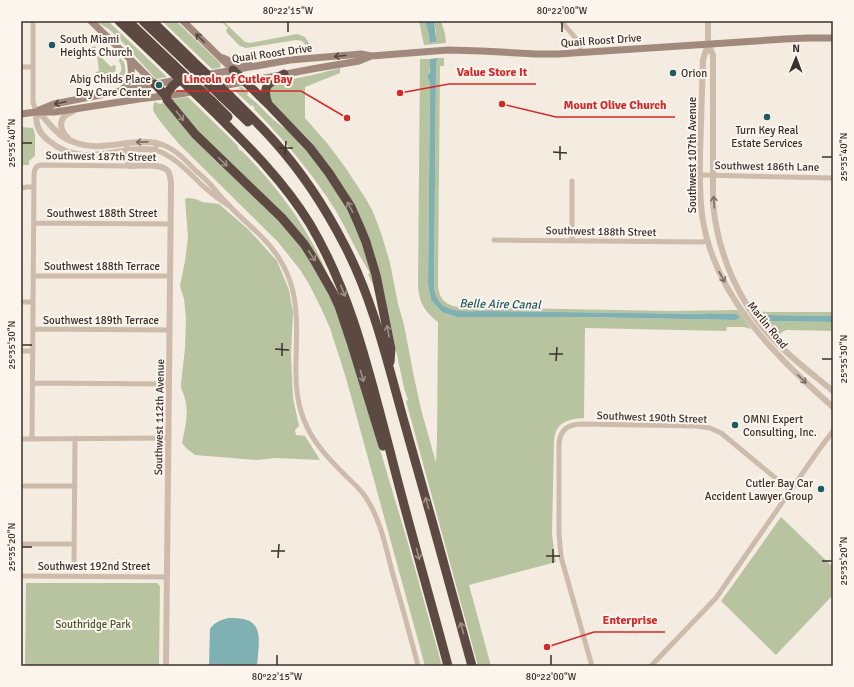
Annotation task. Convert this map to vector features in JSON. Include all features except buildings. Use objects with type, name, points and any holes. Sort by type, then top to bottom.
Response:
[{"type":"highway","points":[[119,21],[169,64]]},
{"type":"highway","points":[[128,21],[209,103],[254,153],[291,196],[322,246],[347,300],[360,341],[448,666]]},
{"type":"highway","points":[[143,21],[192,64],[274,141],[304,179],[330,218],[352,261],[372,312],[390,370],[472,666]]},
{"type":"highway","points":[[152,21],[192,64]]},
{"type":"highway","points":[[233,70],[310,148],[340,189],[359,225],[372,258],[380,292],[391,349],[390,370]]},
{"type":"highway","points":[[268,104],[265,94],[267,85],[284,74]]},
{"type":"highway","points":[[166,96],[170,88],[182,79]]},
{"type":"highway","points":[[155,84],[195,134],[282,218],[304,244],[318,266],[339,306],[352,342],[381,444],[392,462]]},
{"type":"main road","points":[[92,21],[155,84]]},
{"type":"main road","points":[[183,21],[233,70],[229,78],[215,88]]},
{"type":"main road","name":"Quail Roost Drive","points":[[36,112],[54,104],[112,92],[297,59],[361,54],[371,56],[448,50],[536,54],[580,53],[785,39],[833,38]]},
{"type":"main road","points":[[218,55],[234,63],[260,65]]},
{"type":"main road","name":"Quail Roost Drive","points":[[21,114],[55,112],[180,94],[359,61],[371,56]]},
{"type":"main road","points":[[122,90],[131,78],[132,72],[130,58]]},
{"type":"main road","points":[[99,105],[111,98],[112,92]]},
{"type":"street","points":[[33,21],[33,102],[36,112],[37,127],[42,134],[61,149],[87,155],[140,149],[155,150],[165,154],[175,160],[206,189],[228,206],[269,245],[280,260],[294,295],[296,308],[296,384],[297,396],[302,413],[315,442],[360,490],[372,508],[379,525],[418,666]]},
{"type":"street","points":[[561,21],[578,41],[580,53]]},
{"type":"street","name":"Southwest 107th Avenue","points":[[707,242],[700,198],[700,175],[703,60],[708,44],[708,21]]},
{"type":"street","name":"Southwest 107th Avenue","points":[[708,44],[713,55],[714,210],[719,240]]},
{"type":"street","points":[[21,67],[33,67]]},
{"type":"street","points":[[72,141],[62,131],[62,124],[66,115],[79,108]]},
{"type":"street","points":[[36,112],[44,118],[60,136],[88,146],[145,141],[157,143],[170,148],[179,154],[210,184],[228,206]]},
{"type":"street","points":[[701,113],[713,114]]},
{"type":"street","points":[[127,142],[129,166]]},
{"type":"street","points":[[155,150],[157,143]]},
{"type":"street","points":[[175,160],[179,154]]},
{"type":"street","name":"Southwest 187th Street","points":[[34,187],[34,173],[36,167],[41,165],[157,166],[166,169]]},
{"type":"street","name":"Southwest 112th Avenue","points":[[166,169],[169,174],[171,184],[166,666]]},
{"type":"street","name":"Southwest 186th Lane","points":[[700,175],[833,178]]},
{"type":"street","points":[[572,181],[572,241]]},
{"type":"street","points":[[21,188],[34,187],[32,439]]},
{"type":"street","name":"Southwest 188th Street","points":[[34,223],[170,224]]},
{"type":"street","name":"Southwest 188th Street","points":[[494,240],[707,242]]},
{"type":"street","points":[[707,242],[719,240]]},
{"type":"street","name":"Marlin Road","points":[[719,240],[732,277],[744,300],[759,322],[780,346],[833,391]]},
{"type":"street","name":"Marlin Road","points":[[707,242],[723,280],[758,332],[806,383],[833,407]]},
{"type":"street","name":"Southwest 188th Terrace","points":[[34,276],[170,276]]},
{"type":"street","points":[[21,302],[33,302]]},
{"type":"street","name":"Southwest 189th Terrace","points":[[33,329],[170,330]]},
{"type":"street","points":[[21,351],[33,351]]},
{"type":"street","points":[[32,383],[169,384]]},
{"type":"street","name":"Southwest 190th Street","points":[[592,666],[561,556],[559,533],[559,444],[565,429],[572,425],[580,424],[697,426],[710,428],[724,435],[790,490]]},
{"type":"street","points":[[651,666],[716,598],[790,490],[833,431]]},
{"type":"street","points":[[74,565],[75,438]]},
{"type":"street","points":[[21,439],[169,438]]},
{"type":"street","points":[[21,486],[75,486]]},
{"type":"street","points":[[21,544],[74,544]]},
{"type":"street","name":"Southwest 192nd Street","points":[[21,576],[168,576]]},
{"type":"green space","points":[[96,21],[108,21],[167,77],[156,79],[117,37]]},
{"type":"green space","points":[[162,21],[176,21],[221,64],[221,66],[219,68],[212,69]]},
{"type":"green space","points":[[221,21],[223,21],[245,42],[250,43],[297,34],[305,37],[311,46],[308,48],[302,41],[296,40],[246,48],[240,46],[227,33],[226,30],[228,28]]},
{"type":"green space","points":[[419,21],[425,21],[431,43],[436,42],[434,21],[441,21],[446,43],[424,45]]},
{"type":"green space","points":[[94,46],[96,47],[94,50],[111,67],[115,65],[115,72],[101,75],[96,74],[96,72],[99,71],[97,54],[92,54],[91,48]]},
{"type":"green space","points":[[120,58],[124,64],[125,72],[124,77],[122,78],[123,79],[117,85],[114,81],[120,74]]},
{"type":"green space","points":[[437,58],[444,58],[444,66],[440,66],[438,287],[443,300],[446,303],[460,307],[671,311],[738,310],[751,329],[744,327],[727,327],[726,331],[585,328],[584,418],[573,419],[560,425],[555,434],[554,440],[552,534],[556,562],[469,585],[491,666],[478,666],[406,401],[408,400],[404,388],[389,317],[359,218],[268,97],[270,87],[277,82],[340,68],[340,73],[305,87],[305,118],[327,143],[345,167],[366,199],[377,222],[390,263],[421,409],[436,463],[438,322],[423,306],[418,285],[420,59],[430,59],[430,70],[427,76],[430,83],[428,285],[431,300],[442,312],[457,317],[580,317],[736,320],[739,316],[736,314],[711,313],[459,311],[445,307],[436,295],[434,286]]},
{"type":"green space","points":[[242,87],[248,93],[247,95],[282,127],[291,131],[333,181],[360,232],[376,291],[368,274],[370,273],[327,197],[277,133],[252,105],[251,106],[234,90],[238,89],[242,92],[239,89]]},
{"type":"green space","points":[[188,97],[237,145],[240,151],[241,150],[280,194],[312,243],[329,278],[317,260],[206,142],[172,101],[172,99]]},
{"type":"green space","points":[[154,102],[165,104],[288,228],[322,278],[342,322],[407,540],[442,666],[425,666],[346,378],[330,328],[310,286],[301,271],[278,242],[181,146],[154,112]]},
{"type":"green space","points":[[21,127],[33,128],[35,135],[35,156],[29,161],[29,165],[21,165]]},
{"type":"green space","points":[[185,199],[196,199],[202,202],[219,204],[248,229],[277,261],[289,290],[293,312],[291,356],[293,398],[299,426],[295,430],[296,435],[305,436],[320,460],[276,458],[257,460],[195,455],[182,443],[187,416],[185,397],[181,389],[186,318],[184,299],[180,286],[188,237]]},
{"type":"green space","points":[[754,311],[833,312],[833,316],[766,315],[763,318],[765,322],[833,322],[833,331],[787,330],[783,331],[775,338]]},
{"type":"green space","points":[[781,517],[833,567],[833,595],[776,655],[721,601]]},
{"type":"green space","name":"Southridge Park","points":[[26,583],[157,583],[160,586],[159,666],[25,666]]},
{"type":"water","points":[[425,21],[434,21],[436,42],[430,43]]},
{"type":"water","points":[[437,58],[434,286],[439,301],[443,305],[462,311],[711,313],[736,314],[739,318],[736,320],[580,317],[457,317],[442,312],[431,300],[428,285],[430,83],[427,76],[430,72],[430,59]]},
{"type":"water","points":[[766,315],[833,316],[833,322],[766,322],[763,318]]},
{"type":"water","points":[[229,618],[241,618],[255,625],[259,638],[257,666],[209,666],[210,629],[218,622]]},
{"type":"place","name":"South Miami Heights Church","points":[[52,45]]},
{"type":"place","name":"Orion","points":[[673,73]]},
{"type":"place","name":"Abig Childs Place Day Care Center","points":[[159,85]]},
{"type":"place","name":"Value Store It","points":[[400,93]]},
{"type":"place","name":"Mount Olive Church","points":[[502,104]]},
{"type":"place","name":"Turn Key Real Estate Services","points":[[767,117]]},
{"type":"place","name":"Lincoln of Cutler Bay","points":[[347,118]]},
{"type":"place","name":"OMNI Expert Consulting, Inc.","points":[[735,425]]},
{"type":"place","name":"Cutler Bay Car Accident Lawyer Group","points":[[821,489]]},
{"type":"place","name":"Enterprise","points":[[547,647]]},
{"type":"water label","name":"Belle Aire Canal","points":[[500,304]]}]
